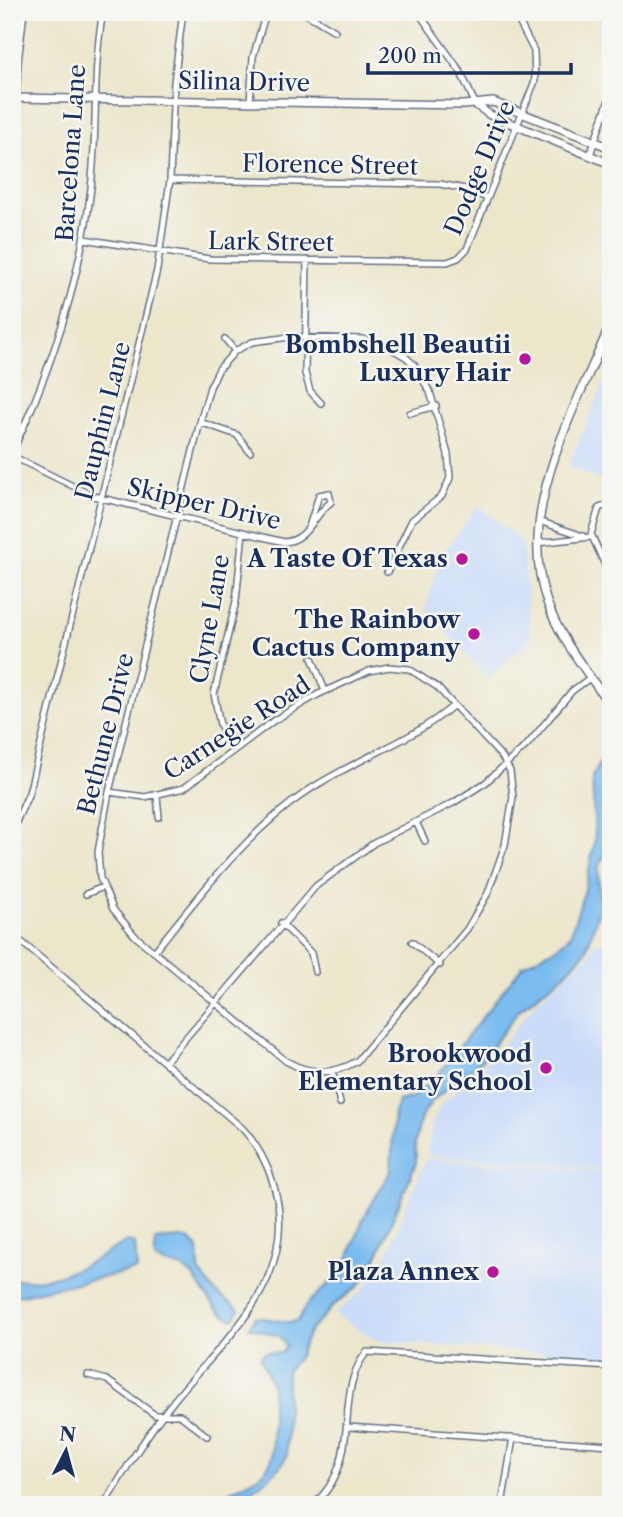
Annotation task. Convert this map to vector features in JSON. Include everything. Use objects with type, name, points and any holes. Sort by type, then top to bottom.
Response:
[{"type":"street","points":[[12,195],[15,99],[24,12]]},
{"type":"street","name":"Barcelona Lane","points":[[12,454],[60,338],[84,239],[92,187],[97,51],[103,12]]},
{"type":"street","name":"Dauphin Lane","points":[[12,831],[29,793],[160,252],[170,180],[177,48],[183,12]]},
{"type":"street","points":[[250,102],[253,57],[265,12]]},
{"type":"street","points":[[303,12],[335,32]]},
{"type":"street","points":[[418,12],[460,71],[476,105]]},
{"type":"street","name":"Dodge Drive","points":[[458,258],[467,248],[535,82],[536,61],[530,39],[514,12]]},
{"type":"street","points":[[603,12],[611,37]]},
{"type":"street","points":[[590,155],[611,94]]},
{"type":"street","name":"Silina Drive","points":[[15,99],[476,105],[493,102],[611,148]]},
{"type":"street","name":"Silina Drive","points":[[476,105],[490,115],[611,164]]},
{"type":"street","name":"Florence Street","points":[[170,180],[440,184],[465,189],[487,198]]},
{"type":"street","name":"Lark Street","points":[[84,239],[209,259],[447,262],[458,258]]},
{"type":"street","points":[[307,260],[306,382],[321,403]]},
{"type":"street","points":[[611,323],[548,479],[538,521],[537,543],[547,603],[566,640],[611,707]]},
{"type":"street","points":[[225,339],[235,351],[263,339],[362,339],[396,351],[414,365],[436,406],[448,454],[449,482],[442,496],[412,520],[387,572]]},
{"type":"street","name":"Bethune Drive","points":[[235,351],[214,377],[200,422],[109,793],[98,852],[103,887],[120,919],[154,952],[286,1061],[304,1070],[332,1071]]},
{"type":"street","points":[[410,413],[436,406]]},
{"type":"street","points":[[200,422],[237,435],[250,452]]},
{"type":"street","name":"Skipper Drive","points":[[12,454],[79,491],[102,499],[285,542],[296,540],[309,527]]},
{"type":"street","points":[[449,482],[458,482]]},
{"type":"street","points":[[329,493],[331,502],[309,527],[319,495],[329,493]]},
{"type":"street","points":[[589,537],[598,511],[603,505],[611,504]]},
{"type":"street","points":[[538,521],[589,537],[611,578]]},
{"type":"street","name":"Clyne Lane","points":[[234,749],[219,725],[214,694],[236,601],[243,532]]},
{"type":"street","points":[[537,543],[589,537]]},
{"type":"street","points":[[312,658],[325,691]]},
{"type":"street","name":"Carnegie Road","points":[[109,793],[157,796],[195,782],[273,721],[325,691],[369,671],[399,667],[427,678],[507,764]]},
{"type":"street","points":[[165,1062],[281,923],[316,886],[350,859],[468,794],[507,764],[563,700],[591,677]]},
{"type":"street","points":[[154,952],[231,860],[280,812],[346,767],[418,733],[454,705]]},
{"type":"street","points":[[340,1103],[332,1071],[349,1066],[365,1054],[440,965],[472,922],[496,875],[513,797],[513,781],[507,764]]},
{"type":"street","points":[[157,796],[159,817]]},
{"type":"street","points":[[416,822],[425,841]]},
{"type":"street","points":[[86,894],[103,887]]},
{"type":"street","points":[[281,923],[311,953],[315,972]]},
{"type":"street","points":[[12,934],[242,1128],[259,1150],[276,1195],[280,1233],[269,1282],[163,1414],[104,1505]]},
{"type":"street","points":[[412,942],[440,965]]},
{"type":"street","points":[[313,1505],[327,1491],[340,1469],[356,1374],[364,1355],[371,1350],[611,1367]]},
{"type":"street","points":[[88,1375],[107,1380],[151,1413],[180,1415],[207,1436]]},
{"type":"street","points":[[348,1427],[611,1444]]},
{"type":"street","points":[[502,1505],[513,1438]]},
{"type":"shaded area","points":[[611,367],[611,485],[568,466]]},
{"type":"shaded area","points":[[478,505],[522,542],[531,639],[488,678],[425,609],[442,555]]},
{"type":"shaded area","name":"Brookwood Elementary School","points":[[596,942],[611,944],[611,1169],[427,1156],[432,1124],[441,1105],[495,1054],[531,1008],[588,956]]},
{"type":"shaded area","name":"Plaza Annex","points":[[426,1159],[611,1171],[611,1358],[378,1341],[334,1314],[362,1291],[387,1254]]},
{"type":"water","points":[[611,742],[611,779],[606,804],[610,823],[606,852],[598,869],[600,907],[586,951],[565,974],[519,1010],[483,1059],[433,1100],[421,1117],[415,1143],[416,1163],[376,1259],[359,1286],[334,1305],[309,1332],[298,1358],[287,1370],[287,1455],[275,1472],[255,1488],[233,1500],[213,1505],[228,1492],[263,1473],[272,1456],[272,1386],[260,1356],[265,1352],[282,1353],[286,1345],[279,1336],[249,1327],[256,1317],[283,1322],[299,1320],[306,1305],[343,1271],[364,1217],[391,1171],[394,1113],[399,1101],[413,1097],[436,1077],[523,965],[556,948],[570,936],[585,889],[595,840],[592,777]]},
{"type":"water","points":[[155,1240],[190,1240],[198,1248],[199,1271],[216,1293],[239,1309],[234,1319],[213,1305],[199,1283],[187,1271],[155,1259]]},
{"type":"water","points":[[127,1241],[135,1244],[137,1270],[12,1297],[12,1280],[35,1280],[60,1275],[83,1266]]},
{"type":"place","name":"Bombshell Beautii Luxury Hair","points":[[525,359]]},
{"type":"place","name":"A Taste Of Texas","points":[[462,559]]},
{"type":"place","name":"The Rainbow Cactus Company","points":[[474,634]]},
{"type":"place","name":"Brookwood Elementary School","points":[[546,1068]]},
{"type":"place","name":"Plaza Annex","points":[[493,1272]]}]
